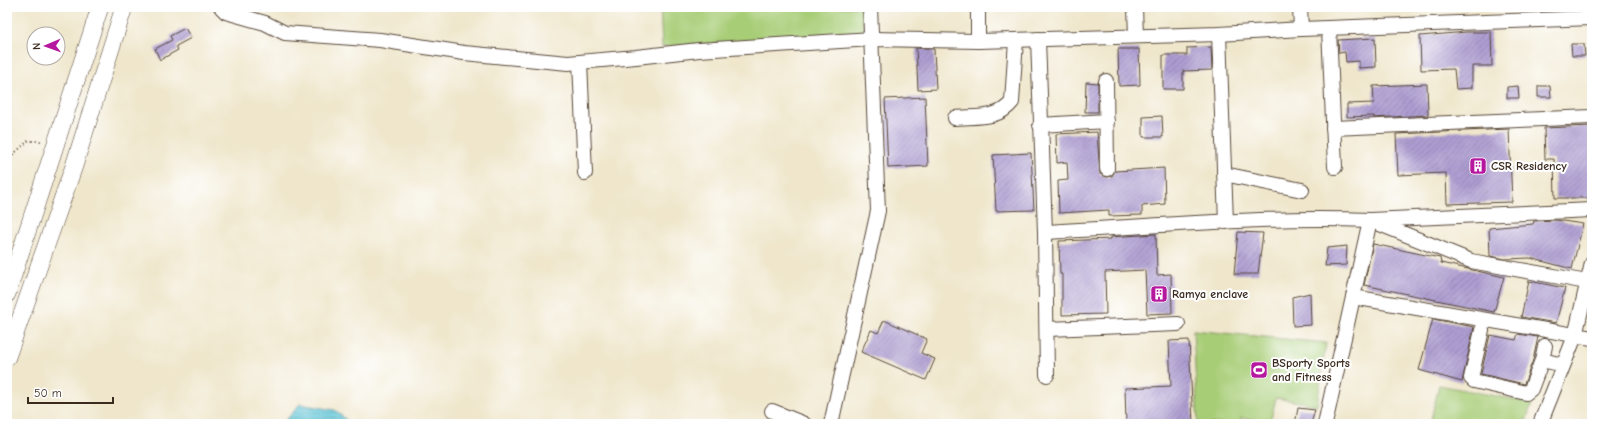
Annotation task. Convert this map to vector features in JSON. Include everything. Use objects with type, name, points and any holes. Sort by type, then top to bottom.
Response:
[{"type":"main road","points":[[8,286],[100,7]]},
{"type":"main road","points":[[7,357],[74,166],[124,7]]},
{"type":"street","points":[[221,7],[226,12],[265,23],[286,33],[380,40],[471,54],[568,63],[699,50],[872,39],[978,41],[1016,40],[1219,34],[1301,29],[1592,18]]},
{"type":"street","points":[[831,424],[878,211],[870,7]]},
{"type":"street","points":[[978,7],[978,41]]},
{"type":"street","points":[[1135,7],[1136,36]]},
{"type":"street","points":[[1300,7],[1301,29]]},
{"type":"street","points":[[1329,28],[1335,166]]},
{"type":"street","points":[[1219,34],[1226,222]]},
{"type":"street","points":[[1038,39],[1045,232],[1047,375]]},
{"type":"street","points":[[955,118],[999,114],[1006,110],[1012,102],[1016,40]]},
{"type":"street","points":[[580,62],[585,173]]},
{"type":"street","points":[[1106,81],[1107,169]]},
{"type":"street","points":[[1333,128],[1592,117]]},
{"type":"street","points":[[1040,125],[1107,121]]},
{"type":"street","points":[[1224,174],[1302,190]]},
{"type":"street","points":[[1045,232],[1226,222],[1338,219],[1370,220],[1592,210]]},
{"type":"street","points":[[1370,220],[1471,261],[1587,282]]},
{"type":"street","points":[[1325,424],[1370,220]]},
{"type":"street","points":[[1540,424],[1575,336],[1592,262]]},
{"type":"street","points":[[8,286],[31,287]]},
{"type":"street","points":[[1353,297],[1592,338]]},
{"type":"street","points":[[1047,329],[1178,324]]},
{"type":"street","points":[[1482,330],[1471,378],[1474,381],[1526,393],[1531,389],[1542,360],[1545,346]]},
{"type":"street","points":[[1542,360],[1563,365]]},
{"type":"street","points":[[772,411],[804,424]]},
{"type":"path","points":[[7,160],[28,141],[55,141]]},
{"type":"green space","points":[[660,7],[863,7],[864,33],[662,47]]},
{"type":"green space","name":"BSporty Sports and Fitness","points":[[1193,330],[1326,343],[1317,405],[1276,398],[1270,423],[1241,418],[1240,424],[1198,424]]},
{"type":"green space","points":[[1439,385],[1532,403],[1525,424],[1430,424]]},
{"type":"water","points":[[300,404],[335,410],[351,424],[286,424],[287,419]]},
{"type":"building","points":[[185,28],[191,38],[176,46],[178,50],[160,60],[155,49],[172,40],[170,36]]},
{"type":"building","points":[[1467,32],[1491,32],[1492,66],[1472,66],[1472,88],[1456,89],[1454,69],[1421,70],[1420,36]]},
{"type":"building","points":[[1375,38],[1376,67],[1359,68],[1359,61],[1346,62],[1345,52],[1339,53],[1338,40]]},
{"type":"building","points":[[1571,44],[1584,44],[1585,56],[1572,56]]},
{"type":"building","points":[[1211,47],[1212,70],[1183,71],[1183,89],[1163,89],[1163,55],[1187,55],[1187,48]]},
{"type":"building","points":[[916,48],[934,49],[936,89],[918,90]]},
{"type":"building","points":[[1118,49],[1139,49],[1140,85],[1119,86]]},
{"type":"building","points":[[1086,82],[1098,83],[1098,112],[1085,112]]},
{"type":"building","points":[[1427,84],[1428,115],[1374,118],[1374,116],[1347,117],[1347,104],[1374,103],[1373,86]]},
{"type":"building","points":[[1518,86],[1519,98],[1507,98],[1507,87]]},
{"type":"building","points":[[1538,86],[1550,86],[1551,97],[1538,97]]},
{"type":"building","points":[[925,97],[928,166],[888,168],[885,99]]},
{"type":"building","points":[[1162,116],[1163,137],[1143,137],[1143,117]]},
{"type":"building","points":[[1592,126],[1592,198],[1555,198],[1554,159],[1545,159],[1544,128]]},
{"type":"building","name":"CSR Residency","points":[[1509,129],[1512,202],[1447,204],[1446,173],[1398,175],[1396,134]]},
{"type":"building","points":[[1097,132],[1100,174],[1107,177],[1112,176],[1115,171],[1164,168],[1165,204],[1142,206],[1142,215],[1109,216],[1109,210],[1059,213],[1058,181],[1068,180],[1067,162],[1057,163],[1056,134]]},
{"type":"building","points":[[1031,153],[1034,210],[996,211],[993,155]]},
{"type":"building","points":[[1556,220],[1583,224],[1572,269],[1530,258],[1505,259],[1490,256],[1489,228],[1533,224],[1534,221]]},
{"type":"building","points":[[1238,232],[1263,233],[1258,274],[1234,274]]},
{"type":"building","points":[[1156,234],[1157,275],[1171,274],[1172,313],[1147,314],[1145,270],[1105,272],[1106,314],[1062,315],[1062,274],[1060,274],[1059,241],[1111,239],[1111,237]]},
{"type":"building","points":[[1373,244],[1440,258],[1441,263],[1504,277],[1494,312],[1364,285]]},
{"type":"building","points":[[1347,246],[1346,265],[1325,266],[1327,248]]},
{"type":"building","points":[[1529,281],[1565,288],[1556,323],[1521,317]]},
{"type":"building","points":[[1310,293],[1311,325],[1293,326],[1292,297]]},
{"type":"building","points":[[1433,319],[1474,327],[1462,382],[1419,370]]},
{"type":"building","points":[[884,320],[927,339],[921,353],[935,359],[926,380],[861,352],[871,330],[878,333]]},
{"type":"building","points":[[1518,334],[1538,337],[1533,360],[1524,384],[1481,374],[1490,335],[1516,340]]},
{"type":"building","points":[[1189,340],[1193,424],[1126,424],[1125,388],[1171,386],[1169,341]]},
{"type":"building","points":[[1298,408],[1315,410],[1311,424],[1295,424]]},
{"type":"place","name":"CSR Residency","points":[[1478,166]]},
{"type":"place","name":"Ramya enclave","points":[[1159,294]]},
{"type":"place","name":"BSporty Sports and Fitness","points":[[1259,370]]}]
